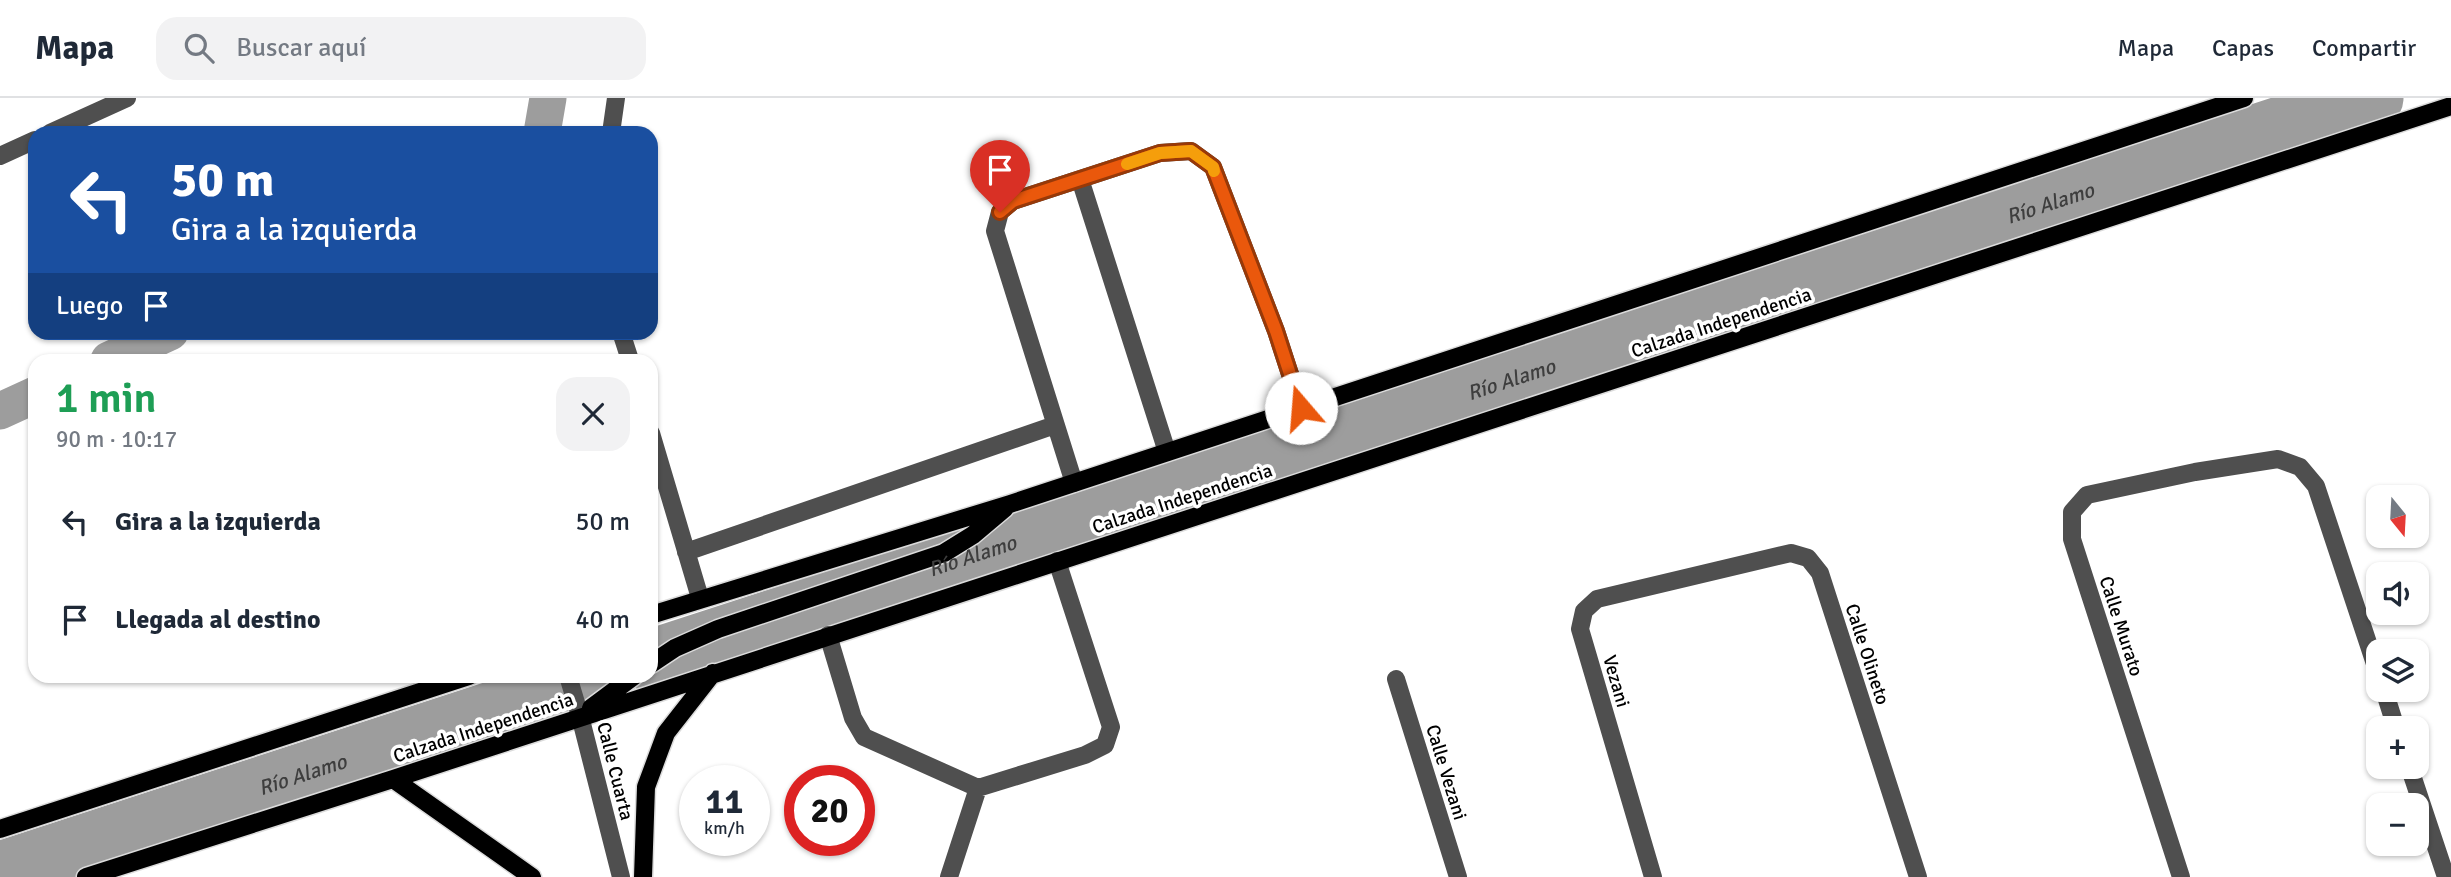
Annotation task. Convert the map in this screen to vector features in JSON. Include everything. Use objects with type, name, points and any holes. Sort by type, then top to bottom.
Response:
[{"type":"main road","points":[[658,613],[1010,504],[2244,98]]},
{"type":"main road","name":"Calzada Independencia","points":[[86,877],[2451,106]]},
{"type":"main road","points":[[658,659],[675,648],[718,629],[944,554],[973,535],[1010,504]]},
{"type":"main road","points":[[643,877],[646,787],[666,733],[713,673]]},
{"type":"main road","points":[[0,830],[448,683]]},
{"type":"main road","points":[[580,716],[625,683]]},
{"type":"main road","points":[[393,779],[532,877]]},
{"type":"street","points":[[65,126],[127,98]]},
{"type":"street","points":[[612,126],[616,98]]},
{"type":"street","points":[[0,156],[28,143]]},
{"type":"street","points":[[1074,483],[995,231],[1000,212],[1013,201],[1160,153],[1191,151],[1213,167],[1276,331],[1301,408]]},
{"type":"street","points":[[1080,180],[1167,452]]},
{"type":"street","points":[[686,552],[1055,425]]},
{"type":"street","points":[[658,457],[700,598]]},
{"type":"street","name":"Calle Murato","points":[[2181,877],[2072,539],[2072,512],[2087,495],[2195,472],[2278,459],[2300,467],[2316,486],[2367,639]]},
{"type":"street","name":"Calle Olineto","points":[[1695,575],[1791,554],[1808,558],[1820,573],[1918,877]]},
{"type":"street","points":[[828,635],[853,718],[864,737],[978,788],[1086,755],[1105,745],[1111,727],[1057,561]]},
{"type":"street","name":"Vezani","points":[[1653,877],[1580,629],[1584,611],[1597,599],[1695,575]]},
{"type":"street","name":"Calle Vezani","points":[[1396,679],[1458,877]]},
{"type":"street","name":"Calle Cuarta","points":[[570,683],[621,877]]},
{"type":"street","points":[[2413,779],[2446,877]]},
{"type":"street","points":[[948,877],[978,788]]},
{"type":"waterway","points":[[543,126],[548,98]]},
{"type":"waterway","name":"Río Alamo","points":[[658,659],[2372,98]]},
{"type":"waterway","points":[[122,354],[153,340]]},
{"type":"waterway","points":[[0,411],[28,398]]},
{"type":"waterway","name":"Río Alamo","points":[[0,873],[584,683]]},
{"type":"slow traffic","points":[[1127,164],[1160,153],[1191,151],[1213,167],[1214,171]]},
{"type":"route","points":[[1000,212],[1013,201],[1160,153],[1191,151],[1213,167],[1276,331],[1301,408]]}]
